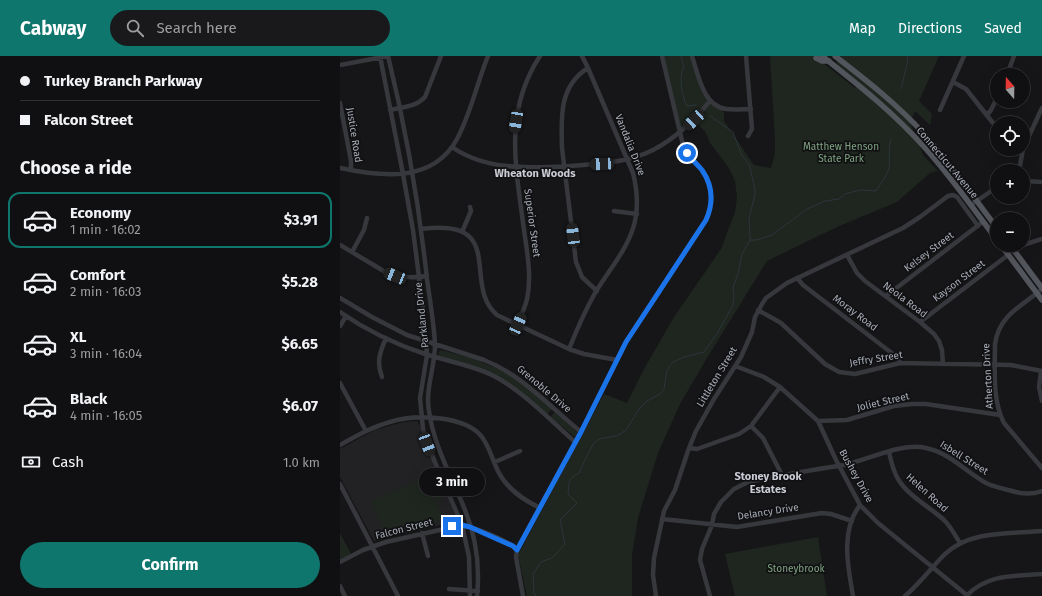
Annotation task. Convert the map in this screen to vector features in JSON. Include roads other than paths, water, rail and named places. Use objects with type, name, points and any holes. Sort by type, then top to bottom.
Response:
[{"type":"main road","name":"Connecticut Avenue","points":[[819,57],[831,63],[892,113],[927,150],[971,205],[981,224],[990,233]]},
{"type":"main road","name":"Connecticut Avenue","points":[[836,57],[876,87],[923,133],[990,219]]},
{"type":"main road","points":[[1006,252],[1042,300]]},
{"type":"main road","points":[[1015,252],[1042,288]]},
{"type":"street","points":[[340,65],[388,56]]},
{"type":"street","name":"Parkland Drive","points":[[388,56],[400,108],[422,229],[435,345],[428,399],[430,418],[438,450],[465,510],[475,545],[478,566],[477,593],[470,590],[449,589]]},
{"type":"street","points":[[390,110],[414,105],[425,97],[441,56]]},
{"type":"street","points":[[340,168],[384,174],[403,174],[420,171],[432,166],[452,147],[464,124],[488,56]]},
{"type":"street","name":"Superior Street","points":[[518,324],[527,300],[530,277],[516,167],[514,131],[528,76],[540,56]]},
{"type":"street","name":"Vandalia Drive","points":[[569,349],[580,322],[597,291],[628,244],[637,214],[636,186],[633,173],[582,56]]},
{"type":"street","points":[[522,596],[516,557],[517,550],[640,319],[710,212],[712,204],[710,187],[701,169],[687,153],[679,134],[662,56]]},
{"type":"street","points":[[692,56],[705,92],[710,101],[725,109],[751,109]]},
{"type":"street","points":[[746,56],[752,129],[748,136]]},
{"type":"street","points":[[940,110],[964,56]]},
{"type":"street","points":[[1010,68],[1014,56]]},
{"type":"street","name":"Parkland Drive","points":[[380,57],[413,230],[427,342],[427,355],[420,398],[422,418],[427,444],[462,525],[469,557],[470,596]]},
{"type":"street","points":[[588,68],[573,80],[564,100],[561,132],[576,262],[582,276],[597,291]]},
{"type":"street","points":[[953,82],[966,89],[990,119]]},
{"type":"street","points":[[452,147],[458,151],[498,165],[516,167],[602,164],[627,159],[652,150],[679,134],[694,120],[710,101]]},
{"type":"street","name":"Justice Road","points":[[340,103],[351,161],[351,170]]},
{"type":"street","points":[[987,115],[992,108]]},
{"type":"street","points":[[1030,134],[1042,110]]},
{"type":"street","points":[[1030,181],[1042,182]]},
{"type":"street","points":[[971,205],[990,192]]},
{"type":"street","name":"Littleton Street","points":[[656,596],[653,575],[654,558],[662,519],[675,490],[688,448],[706,413],[747,344],[758,310],[766,298],[777,289],[797,278],[903,228],[950,196],[957,197],[981,224]]},
{"type":"street","points":[[462,232],[471,211],[470,207]]},
{"type":"street","points":[[614,211],[637,214]]},
{"type":"street","points":[[352,252],[364,230],[367,218]]},
{"type":"street","name":"Kelsey Street","points":[[886,296],[981,224]]},
{"type":"street","points":[[422,229],[452,229],[462,232],[471,238],[477,248],[485,298],[488,306],[497,315],[569,349],[584,354],[617,360]]},
{"type":"street","points":[[1030,243],[1042,239]]},
{"type":"street","points":[[340,245],[387,273],[395,276],[427,276]]},
{"type":"street","name":"Neola Road","points":[[846,255],[857,273],[934,334],[939,341],[942,350],[943,364]]},
{"type":"street","name":"Kayson Street","points":[[920,322],[1008,255]]},
{"type":"street","name":"Moray Road","points":[[797,278],[803,285],[893,354],[900,363]]},
{"type":"street","name":"Atherton Drive","points":[[1042,288],[1012,312],[1001,325],[996,336],[995,365],[997,401],[1004,423],[1042,468]]},
{"type":"street","name":"Grenoble Drive","points":[[340,298],[387,326],[407,335],[496,364],[519,379],[581,432]]},
{"type":"street","name":"Jeffry Street","points":[[758,310],[780,323],[825,364],[839,372],[855,374],[900,363],[1020,366],[1041,371]]},
{"type":"street","name":"Grenoble Drive","points":[[340,312],[386,338],[408,348],[474,368],[498,378],[511,386],[575,442]]},
{"type":"street","points":[[340,326],[346,316]]},
{"type":"street","points":[[382,377],[378,360],[386,338]]},
{"type":"street","name":"Bushey Drive","points":[[735,366],[764,377],[780,387],[818,421],[860,505],[878,523],[967,596]]},
{"type":"street","points":[[1041,371],[1039,387],[1042,401]]},
{"type":"street","points":[[340,383],[366,431]]},
{"type":"street","points":[[688,448],[697,449],[739,434],[751,426],[780,387]]},
{"type":"street","name":"Joliet Street","points":[[818,421],[847,420],[894,406],[912,404],[926,404],[1000,414]]},
{"type":"street","points":[[547,417],[554,409]]},
{"type":"street","points":[[340,445],[366,431],[391,421],[405,418],[450,420],[466,425],[474,430],[484,441],[499,473],[511,488],[527,502],[540,508]]},
{"type":"street","points":[[751,426],[763,438],[782,475]]},
{"type":"street","name":"Isbell Street","points":[[710,596],[700,560],[702,549],[712,525],[714,514],[721,502],[734,489],[748,482],[843,465],[914,446],[925,447],[938,451],[986,483],[997,487],[1030,494],[1042,490]]},
{"type":"street","points":[[495,462],[520,451]]},
{"type":"street","name":"Helen Road","points":[[888,452],[895,473],[900,482],[908,491],[944,520],[955,533],[960,543]]},
{"type":"street","points":[[340,484],[398,596]]},
{"type":"street","points":[[853,596],[847,554],[848,537],[856,510],[860,505]]},
{"type":"street","name":"Delancy Drive","points":[[662,519],[737,527],[822,513],[831,514],[852,521]]},
{"type":"street","name":"Falcon Street","points":[[340,562],[373,546],[422,533],[462,525],[513,546],[517,550]]},
{"type":"street","points":[[905,596],[918,585],[946,554],[960,543],[984,536],[1042,531]]},
{"type":"street","points":[[422,533],[428,556]]},
{"type":"street","points":[[967,596],[981,584],[994,578],[1042,574]]},
{"type":"street","points":[[340,586],[345,596]]},
{"type":"waterway","points":[[681,56],[684,67],[681,75],[681,86],[684,97],[687,106],[696,105]]},
{"type":"waterway","points":[[901,89],[908,60],[907,56]]},
{"type":"waterway","points":[[710,116],[733,132],[742,156],[749,164],[755,189],[755,195],[749,218],[750,240]]},
{"type":"waterway","points":[[536,596],[534,593],[533,574],[541,562],[552,558],[565,544],[560,520],[577,503],[568,494],[571,479],[579,473],[593,444],[599,439],[617,436],[626,430],[639,409],[647,401],[660,394],[664,389],[667,370],[673,362],[684,357],[704,352],[718,332],[733,305],[733,287],[738,274],[742,254],[750,240],[757,240],[772,235],[807,209],[825,201],[839,199],[845,194],[860,190],[876,191],[889,168],[889,150],[891,139]]},
{"type":"district","name":"Wheaton Woods","points":[[535,173]]},
{"type":"district","name":"Stoney Brook Estates","points":[[768,482]]},
{"type":"park label","name":"Matthew Henson State Park","points":[[841,152]]},
{"type":"park label","name":"Stoneybrook","points":[[796,569]]}]
